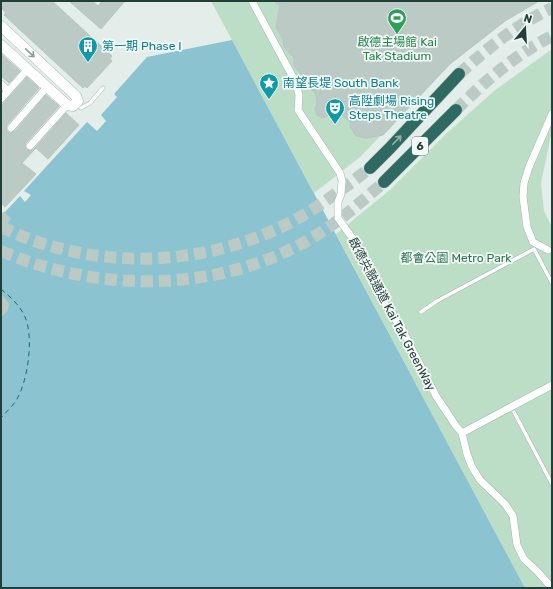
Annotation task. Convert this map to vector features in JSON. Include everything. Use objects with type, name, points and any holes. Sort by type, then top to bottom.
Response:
[{"type":"highway","name":"6","points":[[370,168],[459,74]]},
{"type":"highway","name":"6","points":[[384,182],[456,110]]},
{"type":"street","name":"啟德共融通道 Kai Tak GreenWay","points":[[252,1],[296,83],[300,95],[298,110],[340,173],[342,180],[341,194],[338,202],[338,218],[353,239],[368,266],[385,304],[403,331],[436,396],[462,433],[472,467],[480,480],[505,504],[513,516],[517,545],[524,559],[552,588]]},
{"type":"street","points":[[1,26],[76,96],[78,101],[30,146]]},
{"type":"street","points":[[1,45],[47,87],[74,106]]},
{"type":"street","points":[[1,99],[28,70]]},
{"type":"street","points":[[1,84],[8,91]]},
{"type":"street","points":[[10,128],[47,87]]},
{"type":"street","points":[[550,249],[533,242],[527,227],[523,197],[524,183],[529,167],[552,114]]},
{"type":"street","points":[[534,248],[550,249]]},
{"type":"street","points":[[462,433],[552,385]]},
{"type":"lane","points":[[74,106],[90,103],[103,88]]},
{"type":"lane","points":[[74,106],[85,113]]},
{"type":"lane","points":[[421,312],[436,301],[534,248],[552,283]]},
{"type":"lane","points":[[514,412],[552,484]]},
{"type":"green space","points":[[211,1],[539,1],[505,21],[450,64],[360,157],[314,193]]},
{"type":"green space","name":"都會公園 Metro Park","points":[[552,49],[552,131],[541,183],[544,211],[552,227],[552,588],[525,588],[336,234],[391,189],[446,134],[494,91]]},
{"type":"water","points":[[232,40],[525,588],[1,588],[1,316],[7,311],[9,304],[1,294],[1,229],[4,213],[20,196],[25,202],[31,195],[24,191],[87,122],[97,131],[106,121],[101,115],[117,97],[114,94],[147,57]]},
{"type":"building","points":[[4,1],[52,1],[112,56],[110,59],[112,61],[87,88],[85,86],[83,88],[4,15],[6,13],[1,8],[1,4]]},
{"type":"building","points":[[69,1],[92,1],[98,6],[102,1],[125,1],[101,29]]},
{"type":"building","points":[[274,1],[539,1],[505,21],[450,64],[383,135],[366,138],[356,136],[350,127],[351,123],[342,115],[334,113],[322,118],[317,115],[315,109],[317,102],[315,92],[305,86],[301,74],[294,66],[294,58],[284,47],[283,39],[276,27],[280,6]]},
{"type":"building","points":[[1,54],[20,71],[9,83],[1,76]]},
{"type":"building","points":[[27,77],[39,88],[7,125],[7,131],[10,133],[15,131],[46,95],[59,106],[26,143],[25,147],[27,150],[31,151],[34,149],[66,113],[79,125],[48,159],[36,148],[22,163],[36,174],[5,207],[1,203],[1,106]]},
{"type":"building","points":[[4,212],[11,219],[1,229],[1,215]]},
{"type":"building","points":[[1,294],[9,304],[7,311],[1,317]]},
{"type":"ferry route","points":[[1,289],[23,313],[28,325],[29,336],[27,370],[21,391],[15,402],[1,418]]},
{"type":"tunnel","points":[[459,74],[514,29],[552,8]]},
{"type":"tunnel","points":[[456,110],[501,69],[526,51],[552,36]]},
{"type":"tunnel","points":[[1,227],[34,241],[69,251],[104,257],[140,259],[175,257],[211,251],[245,241],[279,228],[338,193],[370,168]]},
{"type":"tunnel","points":[[1,251],[39,265],[79,275],[119,280],[160,281],[201,277],[241,268],[279,255],[315,236],[333,224],[384,182]]},
{"type":"place","name":"啟德主場館 Kai Tak Stadium","points":[[397,35]]},
{"type":"place","name":"第一期 Phase I","points":[[88,63]]},
{"type":"place","name":"南望長堤 South Bank","points":[[269,100]]},
{"type":"place","name":"高陞劇場 Rising Steps Theatre","points":[[335,125]]}]
